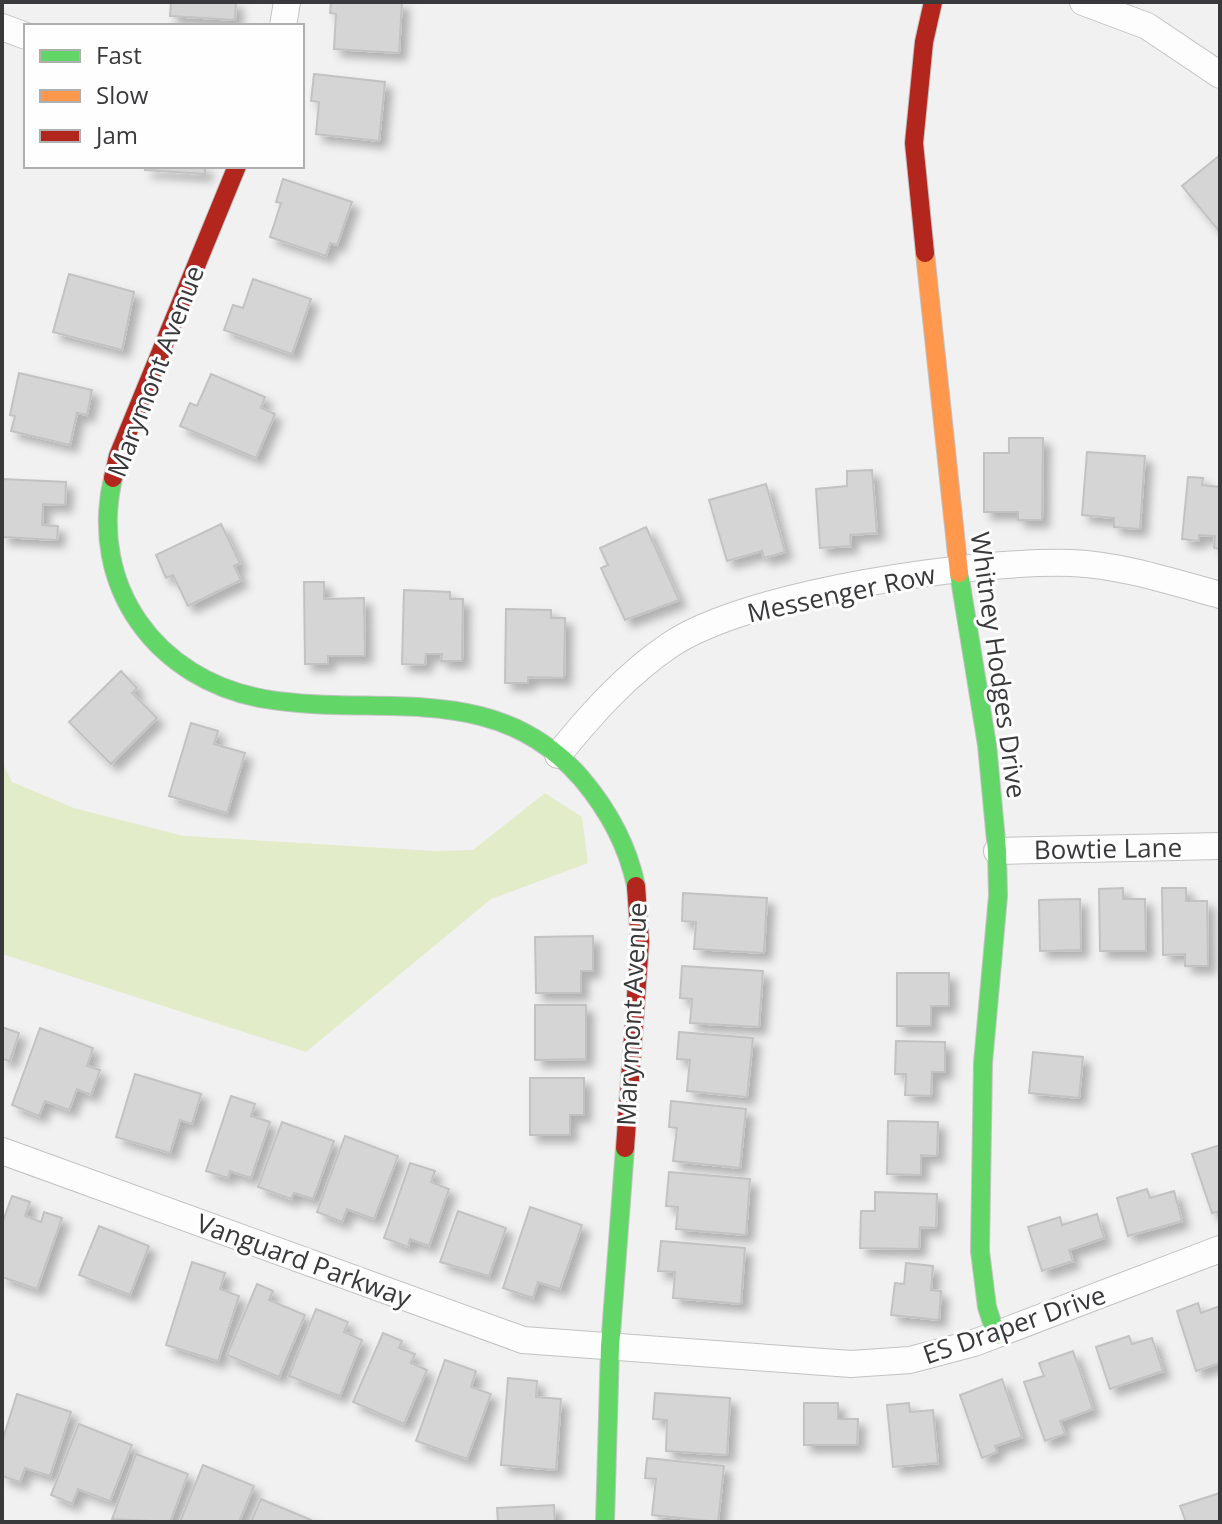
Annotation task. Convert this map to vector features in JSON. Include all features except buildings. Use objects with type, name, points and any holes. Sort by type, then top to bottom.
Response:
[{"type":"street","points":[[283,24],[287,2]]},
{"type":"street","name":"Whitney Hodges Drive","points":[[933,2],[924,42],[914,143],[958,569],[987,745],[997,851],[998,896],[983,1063],[980,1251],[987,1307],[996,1335]]},
{"type":"street","points":[[1083,2],[1147,26],[1220,75]]},
{"type":"street","points":[[2,27],[24,35]]},
{"type":"street","name":"Marymont Avenue","points":[[236,168],[118,456],[109,487],[106,543],[116,587],[128,613],[175,658],[232,691],[294,702],[464,711],[516,730],[558,755],[594,792],[622,841],[635,878],[639,907],[639,958],[610,1347],[605,1522]]},
{"type":"street","name":"Messenger Row","points":[[558,755],[585,721],[629,678],[672,644],[736,615],[809,595],[958,569],[1073,563],[1156,577],[1220,595]]},
{"type":"street","name":"Bowtie Lane","points":[[997,851],[1220,846]]},
{"type":"street","name":"Vanguard Parkway","points":[[2,1151],[523,1340],[610,1347]]},
{"type":"street","name":"ES Draper Drive","points":[[610,1347],[851,1364],[910,1360],[996,1335],[1220,1249]]},
{"type":"green space","points":[[2,762],[12,782],[74,808],[184,836],[435,851],[473,850],[545,793],[582,817],[588,863],[491,899],[306,1052],[2,954]]},
{"type":"traffic: fast","points":[[113,478],[108,518],[111,555],[121,590],[139,622],[162,649],[192,672],[226,688],[265,699],[308,704],[434,708],[474,714],[512,727],[548,747],[582,779],[608,816],[622,843],[636,886]]},
{"type":"traffic: fast","points":[[959,573],[987,745],[997,851],[998,896],[983,1063],[980,1251],[987,1307],[996,1335]]},
{"type":"traffic: fast","points":[[605,1522],[610,1347],[625,1148]]},
{"type":"traffic: slow","points":[[925,253],[959,573]]},
{"type":"traffic: jam","points":[[925,253],[914,143],[924,42],[933,2]]},
{"type":"traffic: jam","points":[[113,478],[118,456],[236,168]]},
{"type":"traffic: jam","points":[[625,1148],[640,942],[636,886]]}]
